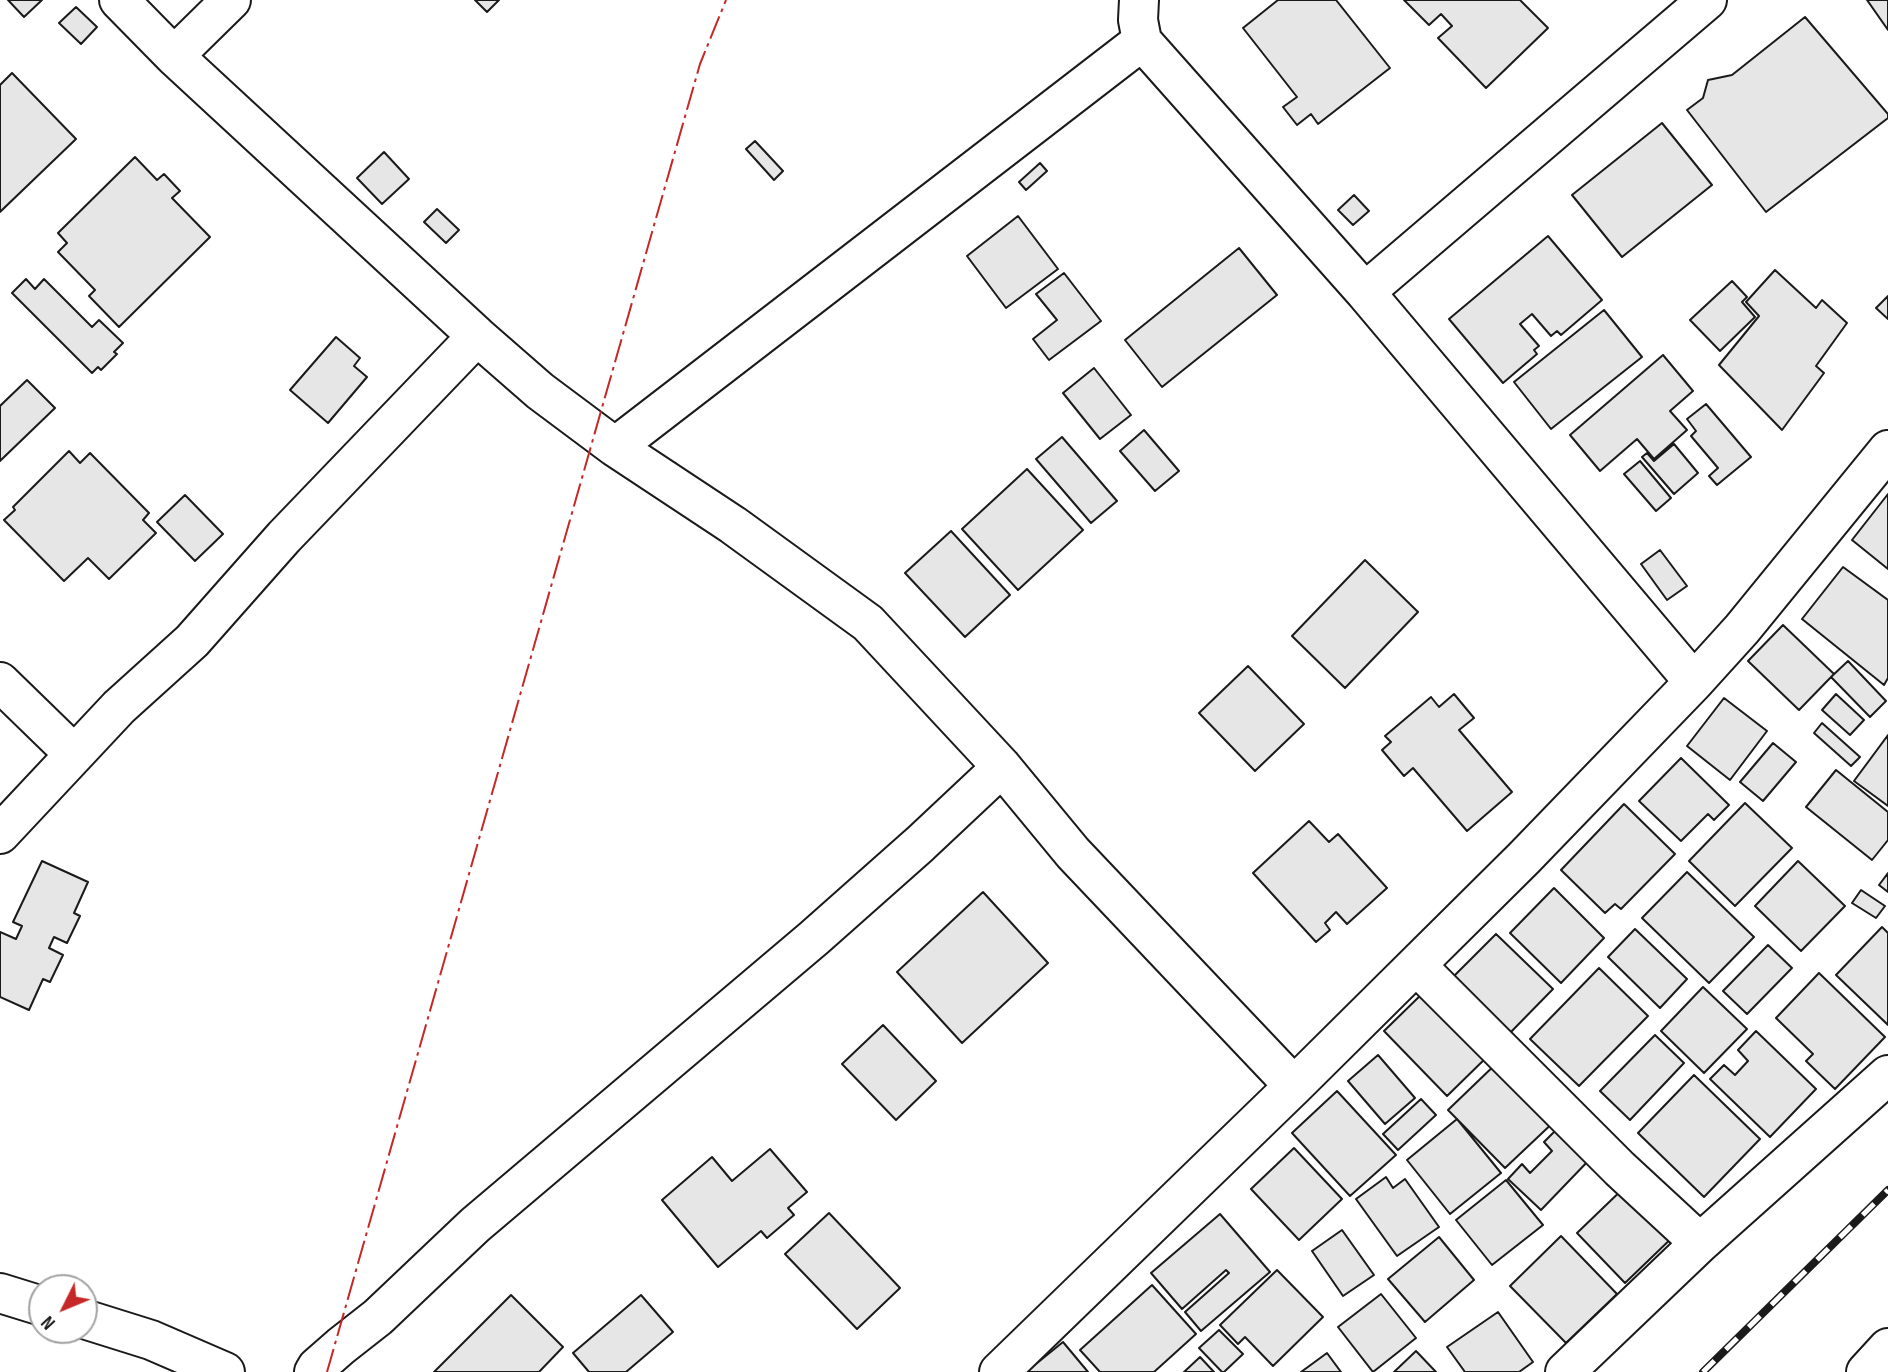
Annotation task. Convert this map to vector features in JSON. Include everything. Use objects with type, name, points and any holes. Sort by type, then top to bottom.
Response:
[{"type":"street","points":[[119,0],[174,55],[540,391],[615,447],[733,525],[868,623],[1002,766],[1073,853],[1294,1086]]},
{"type":"street","points":[[174,55],[231,0]]},
{"type":"street","points":[[1139,0],[1138,20],[1142,41],[1365,292],[1694,682]]},
{"type":"street","points":[[1365,292],[1707,0]]},
{"type":"street","points":[[615,447],[1142,41]]},
{"type":"street","points":[[0,834],[119,706],[192,641],[284,537],[477,336]]},
{"type":"street","points":[[999,1372],[1524,858],[1694,682],[1813,544],[1888,450]]},
{"type":"street","points":[[0,682],[74,754]]},
{"type":"street","points":[[314,1372],[341,1346],[378,1317],[475,1225],[814,938],[1002,766]]},
{"type":"street","points":[[1416,965],[1574,1124],[1700,1243]]},
{"type":"street","points":[[1565,1372],[1700,1243],[1888,1075]]},
{"type":"street","points":[[0,1293],[28,1302]]},
{"type":"street","points":[[98,1323],[151,1339],[225,1372]]},
{"type":"street","points":[[1866,1372],[1888,1349]]},
{"type":"building","points":[[8,0],[42,0],[24,17]]},
{"type":"building","points":[[475,0],[499,0],[487,12]]},
{"type":"building","points":[[1278,0],[1336,0],[1390,68],[1318,124],[1311,114],[1297,125],[1283,107],[1297,97],[1243,28]]},
{"type":"building","points":[[1404,0],[1520,0],[1548,28],[1486,88],[1438,38],[1452,26],[1441,14],[1429,25]]},
{"type":"building","points":[[1867,0],[1888,0],[1888,30]]},
{"type":"building","points":[[76,7],[97,27],[81,44],[59,23]]},
{"type":"building","points":[[1805,17],[1888,114],[1888,118],[1766,212],[1687,110],[1703,98],[1708,80],[1732,75]]},
{"type":"building","points":[[12,73],[76,139],[0,212],[0,85]]},
{"type":"building","points":[[1662,123],[1712,185],[1622,257],[1572,195]]},
{"type":"building","points":[[755,141],[783,171],[774,180],[746,149]]},
{"type":"building","points":[[384,152],[409,179],[382,204],[357,178]]},
{"type":"building","points":[[135,157],[157,180],[164,174],[180,191],[172,198],[210,237],[119,327],[89,296],[95,290],[58,252],[67,243],[58,233]]},
{"type":"building","points":[[1040,163],[1047,171],[1026,190],[1019,182]]},
{"type":"building","points":[[1354,195],[1369,211],[1353,225],[1338,210]]},
{"type":"building","points":[[437,209],[459,230],[446,243],[424,222]]},
{"type":"building","points":[[1018,216],[1058,269],[1006,308],[967,256]]},
{"type":"building","points":[[1548,236],[1602,300],[1561,335],[1557,331],[1551,336],[1532,314],[1520,324],[1539,346],[1534,350],[1537,354],[1503,383],[1449,319]]},
{"type":"building","points":[[1239,248],[1277,295],[1162,387],[1125,340]]},
{"type":"building","points":[[1775,270],[1816,308],[1822,300],[1847,323],[1816,366],[1824,373],[1782,430],[1719,365],[1759,316],[1746,302]]},
{"type":"building","points":[[1064,273],[1101,321],[1049,360],[1033,339],[1057,320],[1036,294]]},
{"type":"building","points":[[26,279],[35,289],[44,279],[92,327],[99,320],[123,343],[114,352],[117,354],[101,370],[98,367],[92,373],[12,293]]},
{"type":"building","points":[[1732,281],[1747,297],[1742,302],[1755,317],[1720,351],[1690,320]]},
{"type":"building","points":[[1888,296],[1888,319],[1876,308]]},
{"type":"building","points":[[1604,310],[1642,357],[1551,429],[1514,382]]},
{"type":"building","points":[[336,337],[360,358],[354,366],[367,377],[328,423],[290,390]]},
{"type":"building","points":[[1663,355],[1693,391],[1670,411],[1687,430],[1654,459],[1637,439],[1600,471],[1570,435]]},
{"type":"building","points":[[1094,368],[1131,415],[1100,439],[1063,393]]},
{"type":"building","points":[[27,380],[55,408],[0,461],[0,406]]},
{"type":"building","points":[[1706,404],[1751,457],[1717,485],[1709,476],[1718,468],[1691,436],[1696,431],[1687,419]]},
{"type":"building","points":[[1144,430],[1179,471],[1155,491],[1120,451]]},
{"type":"building","points":[[1062,437],[1117,501],[1091,523],[1036,459]]},
{"type":"building","points":[[1674,444],[1698,473],[1674,494],[1642,457],[1647,453],[1654,461]]},
{"type":"building","points":[[69,451],[80,463],[90,453],[149,513],[143,520],[156,533],[109,579],[88,558],[64,581],[4,520],[15,510],[13,507]]},
{"type":"building","points":[[1640,461],[1671,498],[1656,511],[1624,474]]},
{"type":"building","points":[[1027,469],[1083,530],[1018,590],[962,529]]},
{"type":"building","points":[[1888,494],[1888,569],[1852,540]]},
{"type":"building","points":[[185,495],[223,534],[195,561],[157,522]]},
{"type":"building","points":[[951,531],[1010,595],[965,637],[905,573]]},
{"type":"building","points":[[1660,550],[1687,586],[1667,600],[1641,564]]},
{"type":"building","points":[[1365,560],[1418,612],[1345,688],[1292,636]]},
{"type":"building","points":[[1843,567],[1888,600],[1888,678],[1884,685],[1802,619]]},
{"type":"building","points":[[1783,625],[1834,674],[1799,710],[1748,661]]},
{"type":"building","points":[[1848,661],[1886,701],[1870,717],[1831,677]]},
{"type":"building","points":[[1248,666],[1304,724],[1255,771],[1199,713]]},
{"type":"building","points":[[1454,694],[1474,718],[1459,730],[1512,792],[1467,831],[1413,768],[1404,776],[1382,750],[1391,742],[1385,736],[1431,697],[1439,707]]},
{"type":"building","points":[[1836,694],[1864,720],[1850,735],[1822,710]]},
{"type":"building","points":[[1724,698],[1767,731],[1730,780],[1687,746]]},
{"type":"building","points":[[1822,723],[1860,757],[1851,766],[1814,733]]},
{"type":"building","points":[[1888,735],[1888,806],[1854,781]]},
{"type":"building","points":[[1773,743],[1796,762],[1763,801],[1740,782]]},
{"type":"building","points":[[1681,758],[1729,805],[1714,820],[1708,814],[1681,841],[1639,801]]},
{"type":"building","points":[[1836,770],[1888,812],[1888,840],[1872,860],[1806,807]]},
{"type":"building","points":[[1745,803],[1792,848],[1735,906],[1689,861]]},
{"type":"building","points":[[1624,804],[1675,854],[1621,909],[1615,904],[1605,913],[1561,870]]},
{"type":"building","points":[[1309,821],[1329,842],[1338,834],[1387,888],[1347,924],[1336,912],[1325,923],[1330,930],[1316,942],[1253,873]]},
{"type":"building","points":[[42,861],[88,882],[74,913],[80,916],[67,943],[54,937],[49,948],[63,955],[50,982],[43,979],[29,1010],[0,997],[0,932],[16,939],[22,926],[13,922]]},
{"type":"building","points":[[1798,861],[1845,906],[1801,951],[1755,906]]},
{"type":"building","points":[[1687,872],[1754,937],[1709,983],[1642,918]]},
{"type":"building","points":[[1888,873],[1888,892],[1879,885]]},
{"type":"building","points":[[1554,888],[1604,938],[1561,983],[1510,933]]},
{"type":"building","points":[[1861,890],[1885,906],[1876,918],[1852,903]]},
{"type":"building","points":[[983,892],[1048,963],[962,1043],[897,972]]},
{"type":"building","points":[[1882,927],[1888,933],[1888,1025],[1836,975]]},
{"type":"building","points":[[1635,929],[1687,979],[1660,1008],[1608,957]]},
{"type":"building","points":[[1496,934],[1553,989],[1507,1036],[1450,980]]},
{"type":"building","points":[[1768,945],[1792,968],[1747,1014],[1723,991]]},
{"type":"building","points":[[1599,968],[1648,1016],[1579,1086],[1530,1039]]},
{"type":"building","points":[[1819,973],[1885,1037],[1835,1089],[1806,1061],[1813,1054],[1776,1018]]},
{"type":"building","points":[[1703,987],[1747,1029],[1704,1073],[1661,1031]]},
{"type":"building","points":[[1428,988],[1491,1053],[1447,1096],[1384,1031]]},
{"type":"building","points":[[883,1025],[936,1081],[896,1120],[842,1064]]},
{"type":"building","points":[[1756,1031],[1816,1089],[1770,1137],[1710,1079],[1724,1065],[1735,1075],[1748,1061],[1738,1050]]},
{"type":"building","points":[[1655,1035],[1684,1063],[1630,1120],[1600,1091]]},
{"type":"building","points":[[1378,1055],[1415,1098],[1385,1124],[1348,1081]]},
{"type":"building","points":[[1501,1059],[1558,1118],[1505,1168],[1448,1110]]},
{"type":"building","points":[[1694,1075],[1760,1139],[1704,1197],[1638,1133]]},
{"type":"building","points":[[1337,1091],[1396,1155],[1350,1196],[1292,1133]]},
{"type":"building","points":[[1421,1099],[1436,1115],[1398,1150],[1383,1134]]},
{"type":"building","points":[[1457,1119],[1501,1173],[1450,1214],[1407,1160]]},
{"type":"building","points":[[1559,1127],[1591,1158],[1541,1210],[1508,1179],[1522,1164],[1530,1173],[1552,1151],[1544,1142]]},
{"type":"building","points":[[1294,1148],[1342,1199],[1299,1240],[1251,1189]]},
{"type":"building","points":[[770,1149],[807,1192],[788,1208],[794,1215],[767,1238],[761,1231],[718,1267],[662,1200],[712,1157],[732,1181]]},
{"type":"building","points":[[1386,1177],[1393,1188],[1405,1179],[1439,1227],[1397,1256],[1356,1199]]},
{"type":"building","points":[[1506,1180],[1543,1225],[1492,1265],[1456,1220]]},
{"type":"building","points":[[1630,1182],[1678,1232],[1625,1283],[1577,1233]]},
{"type":"building","points":[[829,1213],[900,1288],[857,1329],[785,1254]]},
{"type":"building","points":[[1220,1214],[1270,1272],[1201,1331],[1185,1312],[1229,1273],[1226,1270],[1182,1309],[1151,1273]]},
{"type":"building","points":[[1342,1230],[1374,1275],[1343,1296],[1312,1251]]},
{"type":"building","points":[[1561,1236],[1617,1294],[1566,1343],[1510,1286]]},
{"type":"building","points":[[1439,1237],[1474,1280],[1425,1322],[1388,1279]]},
{"type":"building","points":[[1277,1270],[1323,1317],[1273,1366],[1245,1337],[1238,1344],[1220,1325]]},
{"type":"building","points":[[1152,1285],[1196,1334],[1154,1372],[1100,1372],[1080,1350]]},
{"type":"building","points":[[1381,1294],[1416,1338],[1373,1372],[1338,1327]]},
{"type":"building","points":[[511,1295],[563,1347],[539,1372],[434,1372]]},
{"type":"building","points":[[641,1295],[673,1332],[626,1372],[589,1372],[573,1353]]},
{"type":"building","points":[[1498,1312],[1533,1362],[1519,1372],[1465,1372],[1447,1347]]},
{"type":"building","points":[[1219,1330],[1243,1354],[1224,1372],[1199,1348]]},
{"type":"building","points":[[1063,1342],[1088,1372],[1026,1372]]},
{"type":"building","points":[[1416,1351],[1436,1372],[1394,1372]]},
{"type":"building","points":[[1327,1353],[1341,1372],[1301,1372]]},
{"type":"building","points":[[1200,1357],[1214,1372],[1184,1372]]},
{"type":"railway","points":[[1703,1372],[1888,1190]]},
{"type":"power","points":[[327,1372],[700,64],[726,0]]}]
